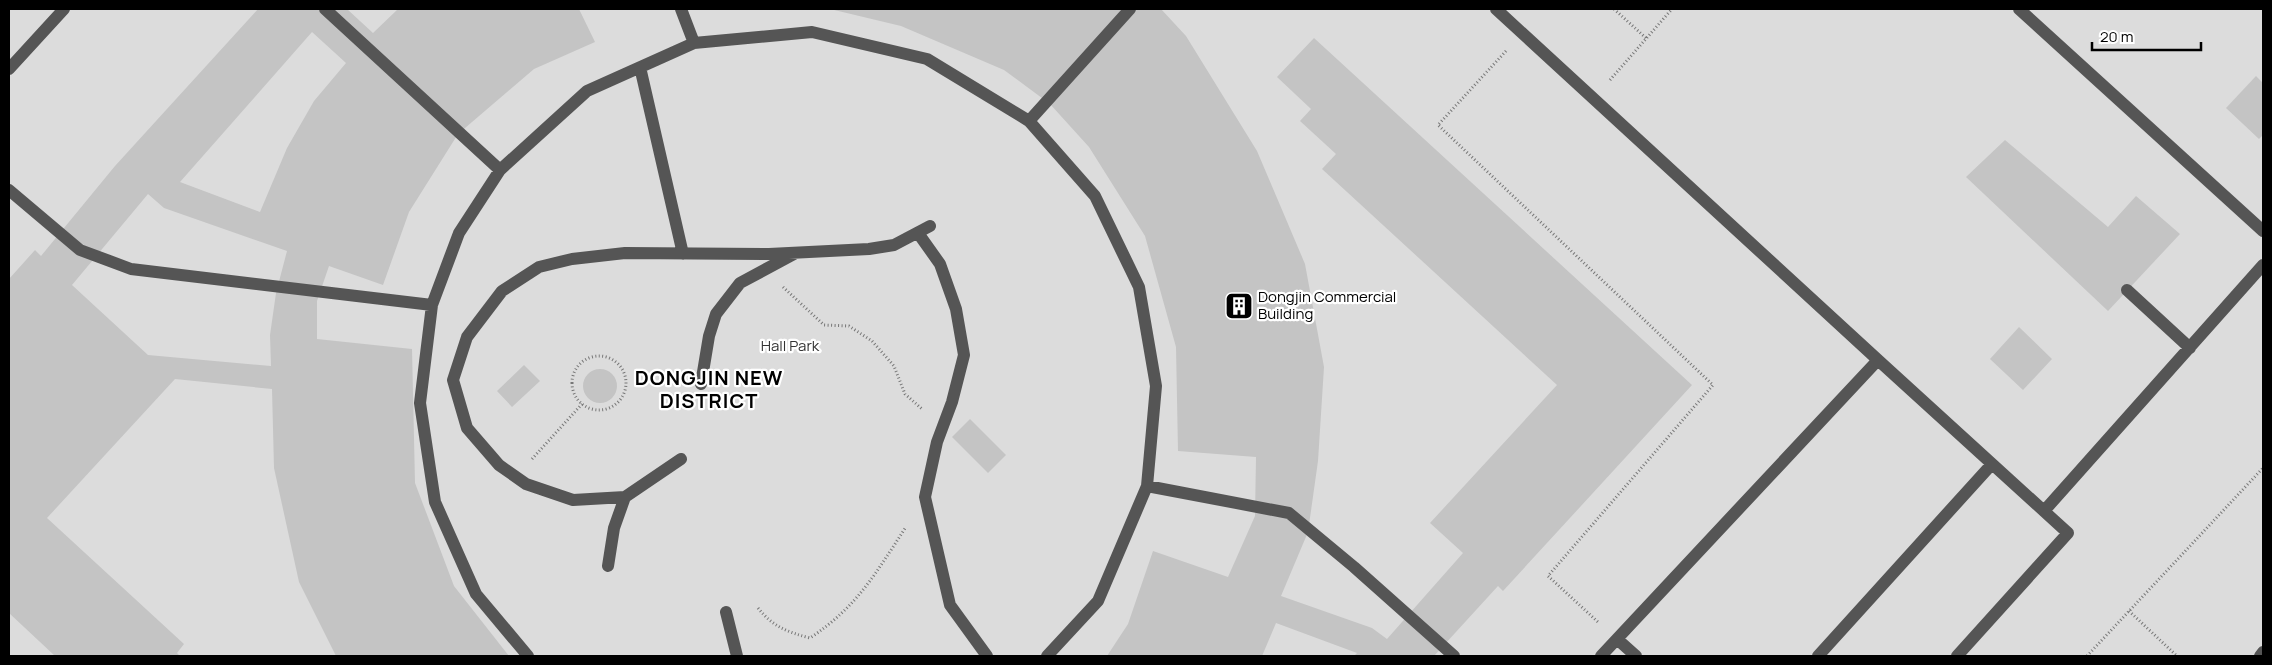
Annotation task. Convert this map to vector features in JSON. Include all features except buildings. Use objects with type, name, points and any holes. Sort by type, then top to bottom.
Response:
[{"type":"street","points":[[9,69],[64,9]]},
{"type":"street","points":[[326,9],[500,170]]},
{"type":"street","points":[[681,9],[694,43]]},
{"type":"street","points":[[1029,121],[1130,9]]},
{"type":"street","points":[[1496,9],[2068,533],[1957,656]]},
{"type":"street","points":[[2019,9],[2263,232]]},
{"type":"street","points":[[528,656],[476,594],[435,502],[420,403],[432,305],[459,234],[500,170],[587,91],[694,43],[812,32],[927,59],[1029,121],[1095,196],[1139,287],[1156,386],[1147,486],[1098,601],[1047,656]]},
{"type":"street","points":[[640,67],[683,254]]},
{"type":"street","points":[[9,190],[80,250],[131,269],[432,305]]},
{"type":"street","points":[[681,459],[626,497],[573,500],[526,484],[499,465],[467,428],[453,380],[467,337],[502,292],[539,267],[572,259],[625,253],[797,252],[894,245],[930,226]]},
{"type":"street","points":[[918,233],[940,264],[956,308],[964,355],[952,402],[937,442],[925,497],[950,605],[987,656]]},
{"type":"street","points":[[701,384],[709,336],[716,314],[740,283],[797,252]]},
{"type":"street","points":[[2044,511],[2263,265]]},
{"type":"street","points":[[2128,290],[2190,348]]},
{"type":"street","points":[[1601,656],[1878,360]]},
{"type":"street","points":[[1818,656],[1992,464]]},
{"type":"street","points":[[1147,486],[1289,513],[1354,567],[1454,656]]},
{"type":"street","points":[[608,566],[614,528],[626,497]]},
{"type":"street","points":[[726,612],[737,656]]},
{"type":"street","points":[[1617,639],[1636,656]]},
{"type":"street","points":[[2260,656],[2263,652]]},
{"type":"path","points":[[1614,9],[1646,38]]},
{"type":"path","points":[[1593,98],[1672,9]]},
{"type":"path","points":[[1522,33],[1438,125],[1713,385],[1548,576],[1617,639]]},
{"type":"path","points":[[764,270],[824,325],[849,326],[872,341],[894,366],[905,394],[942,428]]},
{"type":"path","points":[[598,356],[616,361],[626,376],[627,385],[620,401],[614,406],[597,410],[582,404],[573,389],[575,370],[581,362],[598,356]]},
{"type":"path","points":[[516,477],[582,404]]},
{"type":"path","points":[[2087,656],[2263,468]]},
{"type":"path","points":[[758,608],[768,621],[793,633],[810,638],[829,625],[866,589],[925,497]]},
{"type":"path","points":[[2129,611],[2177,656]]},
{"type":"green space","name":"Hall Park","points":[[9,9],[2263,9],[2263,656],[9,656]]},
{"type":"place","name":"Dongjin Commercial Building","points":[[1239,306]]},
{"type":"district","name":"DONGJIN NEW DISTRICT","points":[[709,390]]}]
